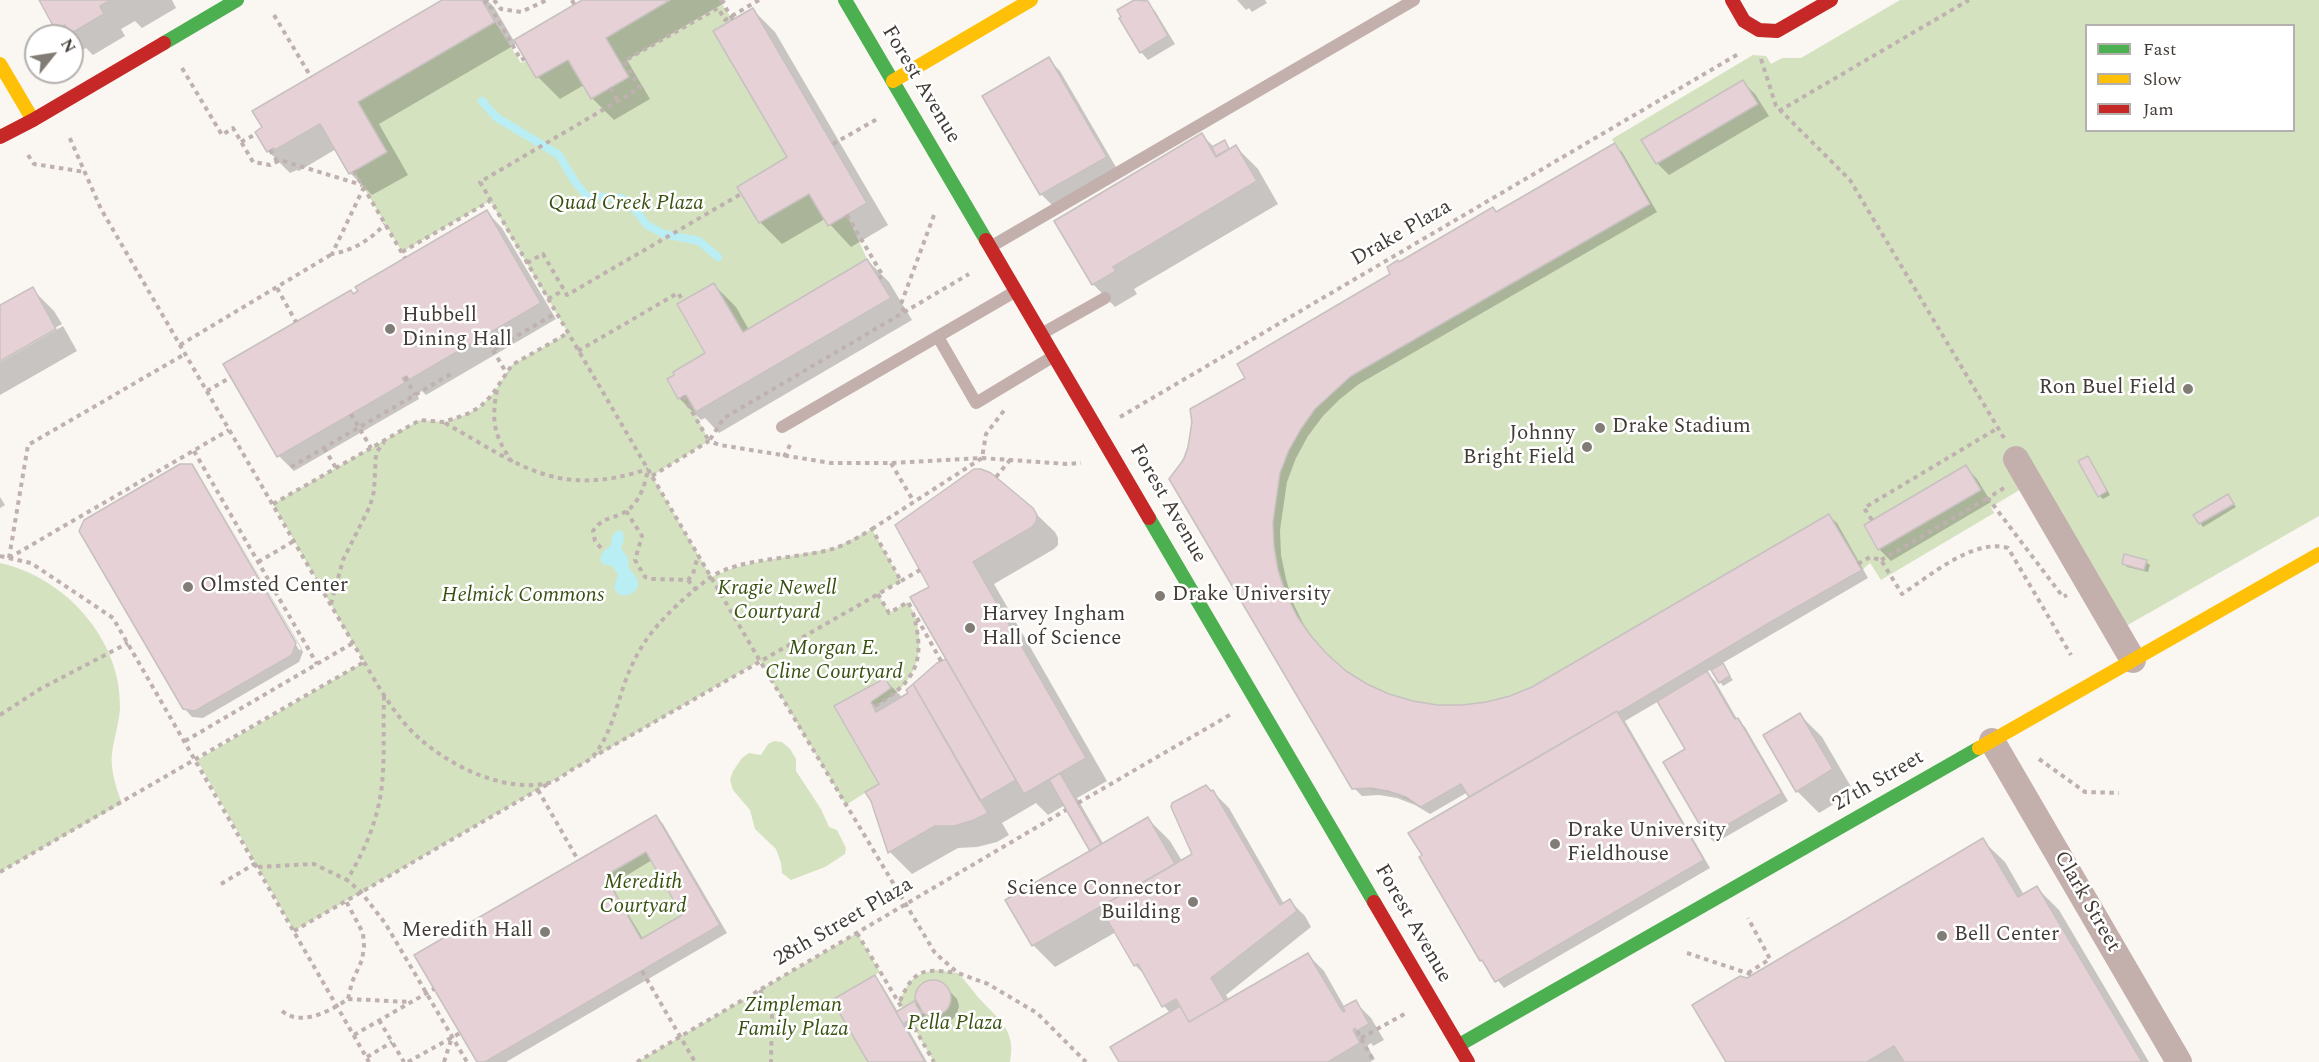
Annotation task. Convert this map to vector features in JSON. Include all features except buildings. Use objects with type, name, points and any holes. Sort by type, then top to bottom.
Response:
[{"type":"main road","points":[[0,137],[237,0]]},
{"type":"main road","name":"Forest Avenue","points":[[845,0],[1468,1062]]},
{"type":"main road","points":[[893,81],[1031,0]]},
{"type":"main road","points":[[1732,0],[1744,21],[1759,30],[1777,31],[1831,0]]},
{"type":"main road","points":[[0,64],[33,120]]},
{"type":"main road","name":"27th Street","points":[[1459,1045],[2319,554]]},
{"type":"street","points":[[2016,459],[2133,660]]},
{"type":"street","name":"Clark Street","points":[[1992,741],[2180,1062]]},
{"type":"lane","points":[[991,247],[1414,0]]},
{"type":"lane","points":[[782,428],[1017,291]]},
{"type":"lane","points":[[1042,333],[1105,298]]},
{"type":"lane","points":[[938,337],[976,403],[1055,355]]},
{"type":"path","points":[[494,0],[501,9],[521,12],[547,0]]},
{"type":"path","points":[[721,0],[733,20]]},
{"type":"path","points":[[759,0],[725,20],[718,8],[624,61],[640,88],[480,182],[905,904],[935,953],[958,973]]},
{"type":"path","points":[[1779,111],[1969,0]]},
{"type":"path","points":[[484,3],[487,1],[521,60],[525,58]]},
{"type":"path","points":[[274,15],[311,77]]},
{"type":"path","name":"Drake Plaza","points":[[1099,430],[1746,49]]},
{"type":"path","points":[[1760,53],[1779,111],[1850,180],[2016,459]]},
{"type":"path","points":[[182,68],[222,135],[233,128],[253,162],[270,165],[280,160],[363,186]]},
{"type":"path","points":[[610,88],[618,101]]},
{"type":"path","points":[[833,144],[879,118]]},
{"type":"path","points":[[68,134],[101,209],[364,662],[401,719],[419,738],[457,764],[497,780],[520,784],[552,782]]},
{"type":"path","points":[[241,142],[256,134]]},
{"type":"path","points":[[270,150],[277,161]]},
{"type":"path","points":[[28,155],[34,164],[85,172]]},
{"type":"path","points":[[354,171],[405,258]]},
{"type":"path","points":[[332,254],[363,186]]},
{"type":"path","points":[[527,263],[543,254],[567,295],[741,194]]},
{"type":"path","points":[[402,252],[490,201]]},
{"type":"path","points":[[847,215],[883,276],[879,278]]},
{"type":"path","points":[[904,312],[901,304],[934,215]]},
{"type":"path","points":[[180,345],[332,254],[348,251],[365,242],[385,224]]},
{"type":"path","points":[[652,476],[709,441],[724,418],[969,274]]},
{"type":"path","points":[[277,288],[296,322]]},
{"type":"path","points":[[548,299],[564,290]]},
{"type":"path","points":[[578,351],[678,293],[683,301]]},
{"type":"path","points":[[493,350],[556,313]]},
{"type":"path","points":[[444,422],[480,407],[498,387],[512,365],[568,333]]},
{"type":"path","points":[[484,336],[507,374]]},
{"type":"path","points":[[9,558],[28,445],[185,354]]},
{"type":"path","points":[[291,467],[452,374]]},
{"type":"path","points":[[207,391],[231,377]]},
{"type":"path","points":[[405,377],[415,395]]},
{"type":"path","points":[[498,387],[493,419],[495,432],[512,462]]},
{"type":"path","points":[[683,396],[709,441],[742,449],[831,463],[891,463],[982,458],[1081,463]]},
{"type":"path","points":[[593,757],[614,721],[633,663],[646,639],[666,616],[711,577],[745,565],[835,548],[872,529],[982,458],[986,434],[1009,404]]},
{"type":"path","points":[[351,414],[371,448]]},
{"type":"path","points":[[273,504],[420,420],[444,422],[512,462],[542,475],[600,481],[623,478],[648,470]]},
{"type":"path","points":[[1872,520],[1864,508],[1998,428]]},
{"type":"path","points":[[9,558],[229,430]]},
{"type":"path","points":[[330,604],[343,560],[370,506],[374,491],[376,453],[386,439]]},
{"type":"path","points":[[324,448],[336,468]]},
{"type":"path","points":[[194,451],[317,664]]},
{"type":"path","points":[[996,477],[1011,460]]},
{"type":"path","points":[[891,463],[914,502]]},
{"type":"path","points":[[601,548],[593,531],[598,523],[626,511],[641,494],[648,470]]},
{"type":"path","points":[[1881,560],[1992,495]]},
{"type":"path","points":[[1988,498],[2063,597],[2088,582]]},
{"type":"path","points":[[626,511],[642,536],[635,560],[645,577],[688,580],[696,590]]},
{"type":"path","points":[[872,529],[901,581]]},
{"type":"path","points":[[258,562],[294,541]]},
{"type":"path","points":[[1858,564],[1870,557],[1881,560],[1902,594],[1962,556],[1981,547],[1997,545],[2008,548],[2071,655]]},
{"type":"path","points":[[688,580],[693,574],[698,554]]},
{"type":"path","points":[[0,556],[31,563],[113,618],[368,1060],[392,1042]]},
{"type":"path","points":[[294,931],[920,570]]},
{"type":"path","points":[[878,594],[889,613],[908,603],[941,661]]},
{"type":"path","points":[[875,706],[901,688],[915,668],[920,645],[912,609]]},
{"type":"path","points":[[0,715],[40,689],[128,643]]},
{"type":"path","points":[[185,741],[353,643]]},
{"type":"path","points":[[0,872],[364,662]]},
{"type":"path","points":[[347,880],[357,864],[373,826],[382,786],[384,695]]},
{"type":"path","points":[[1078,803],[1256,699]]},
{"type":"path","points":[[2039,759],[2085,792],[2119,793]]},
{"type":"path","points":[[538,790],[578,860]]},
{"type":"path","name":"28th Street Plaza","points":[[637,1062],[1066,810]]},
{"type":"path","points":[[221,885],[257,865],[314,864],[347,880],[361,892],[385,923],[467,1062]]},
{"type":"path","points":[[346,901],[363,933],[364,947],[362,960],[352,982],[348,999]]},
{"type":"path","points":[[1748,918],[1770,959],[1748,973]]},
{"type":"path","points":[[857,933],[902,1008]]},
{"type":"path","points":[[1687,953],[1753,975]]},
{"type":"path","points":[[899,1002],[908,983],[920,972],[936,970],[958,973],[988,984],[1037,1013],[1086,1062]]},
{"type":"path","points":[[642,971],[695,1062]]},
{"type":"path","points":[[354,1035],[434,989]]},
{"type":"path","points":[[760,990],[772,1014],[771,1062]]},
{"type":"path","points":[[282,1011],[289,1016],[302,1018],[337,1006],[348,999],[410,1002]]},
{"type":"path","points":[[1361,1038],[1408,1011]]},
{"type":"path","points":[[379,1020],[406,1062],[460,1033]]},
{"type":"path","points":[[910,1020],[934,1062]]},
{"type":"path","points":[[1357,1031],[1374,1062]]},
{"type":"path","points":[[444,1062],[452,1037]]},
{"type":"green space","points":[[670,0],[719,0],[733,20],[787,157],[738,186],[759,223],[809,194],[827,226],[847,215],[867,259],[743,332],[714,283],[677,304],[705,353],[673,372],[674,375],[667,380],[678,399],[686,395],[709,441],[652,476],[711,577],[733,568],[835,548],[872,529],[901,581],[878,594],[889,613],[908,602],[919,635],[918,657],[914,668],[902,687],[893,695],[875,706],[871,702],[891,688],[887,680],[881,679],[834,706],[879,784],[846,805],[760,661],[294,931],[197,760],[364,662],[273,504],[420,420],[445,422],[480,407],[492,395],[512,365],[568,333],[490,201],[402,252],[354,171],[386,152],[358,102],[495,22],[521,63],[526,61],[536,78],[568,60],[591,99],[629,77],[606,38]]},
{"type":"green space","name":"Drake Stadium","points":[[1900,0],[2319,0],[2319,516],[2126,626],[2038,479],[1991,507],[1994,513],[1881,580],[1870,563],[1862,570],[1618,713],[1617,711],[1469,797],[1461,784],[1421,807],[1388,792],[1352,789],[1169,479],[1187,447],[1191,429],[1190,409],[1244,378],[1237,364],[1390,274],[1387,267],[1398,260],[1400,262],[1493,207],[1497,212],[1614,143],[1612,139],[1753,55],[1766,56],[1771,64],[1782,58],[1801,58]]},
{"type":"green space","points":[[0,563],[24,570],[67,597],[85,615],[100,636],[111,659],[118,683],[120,708],[112,765],[122,803],[0,872]]},
{"type":"green space","points":[[774,741],[782,742],[790,749],[796,759],[796,771],[821,809],[829,827],[837,830],[846,848],[845,854],[825,867],[791,880],[782,873],[776,849],[755,829],[750,810],[733,790],[730,780],[742,758],[749,753],[761,755],[768,744]]},
{"type":"green space","name":"Meredith Courtyard","points":[[646,852],[682,915],[641,939],[605,876]]},
{"type":"green space","name":"Zimpleman Family Plaza","points":[[857,933],[880,972],[832,1000],[868,1062],[637,1062]]},
{"type":"green space","name":"Pella Plaza","points":[[936,970],[958,973],[1003,1024],[1010,1040],[1010,1062],[934,1062],[899,1002],[916,976]]},
{"type":"water","points":[[620,530],[623,532],[624,540],[621,548],[628,558],[629,568],[638,580],[638,587],[633,593],[624,596],[618,594],[614,588],[618,574],[612,566],[602,564],[600,558],[611,545],[613,534]]},
{"type":"waterway","points":[[482,101],[496,117],[559,155],[575,182],[587,196],[622,198],[633,207],[647,225],[664,234],[699,241],[718,257]]},
{"type":"traffic: fast","points":[[164,43],[237,0]]},
{"type":"traffic: fast","points":[[845,0],[986,240]]},
{"type":"traffic: fast","points":[[1149,518],[1374,902]]},
{"type":"traffic: fast","points":[[1459,1045],[1979,748]]},
{"type":"traffic: slow","points":[[893,81],[1031,0]]},
{"type":"traffic: slow","points":[[0,64],[33,120]]},
{"type":"traffic: slow","points":[[1979,748],[2319,554]]},
{"type":"traffic: jam","points":[[1732,0],[1744,21],[1759,30],[1777,31],[1831,0]]},
{"type":"traffic: jam","points":[[0,137],[164,43]]},
{"type":"traffic: jam","points":[[986,240],[1149,518]]},
{"type":"traffic: jam","points":[[1374,902],[1468,1062]]},
{"type":"place","name":"Hubbell Dining Hall","points":[[390,329]]},
{"type":"place","name":"Ron Buel Field","points":[[2188,389]]},
{"type":"place","name":"Drake Stadium","points":[[1600,428]]},
{"type":"place","name":"Johnny Bright Field","points":[[1587,447]]},
{"type":"place","name":"Olmsted Center","points":[[188,587]]},
{"type":"place","name":"Drake University","points":[[1160,596]]},
{"type":"place","name":"Harvey Ingham Hall of Science","points":[[970,628]]},
{"type":"place","name":"Drake University Fieldhouse","points":[[1555,844]]},
{"type":"place","name":"Science Connector Building","points":[[1193,902]]},
{"type":"place","name":"Meredith Hall","points":[[545,932]]},
{"type":"place","name":"Bell Center","points":[[1942,936]]},
{"type":"park label","name":"Quad Creek Plaza","points":[[626,205]]},
{"type":"park label","name":"Helmick Commons","points":[[523,597]]},
{"type":"park label","name":"Kragie Newell Courtyard","points":[[777,602]]},
{"type":"park label","name":"Morgan E. Cline Courtyard","points":[[834,662]]}]
